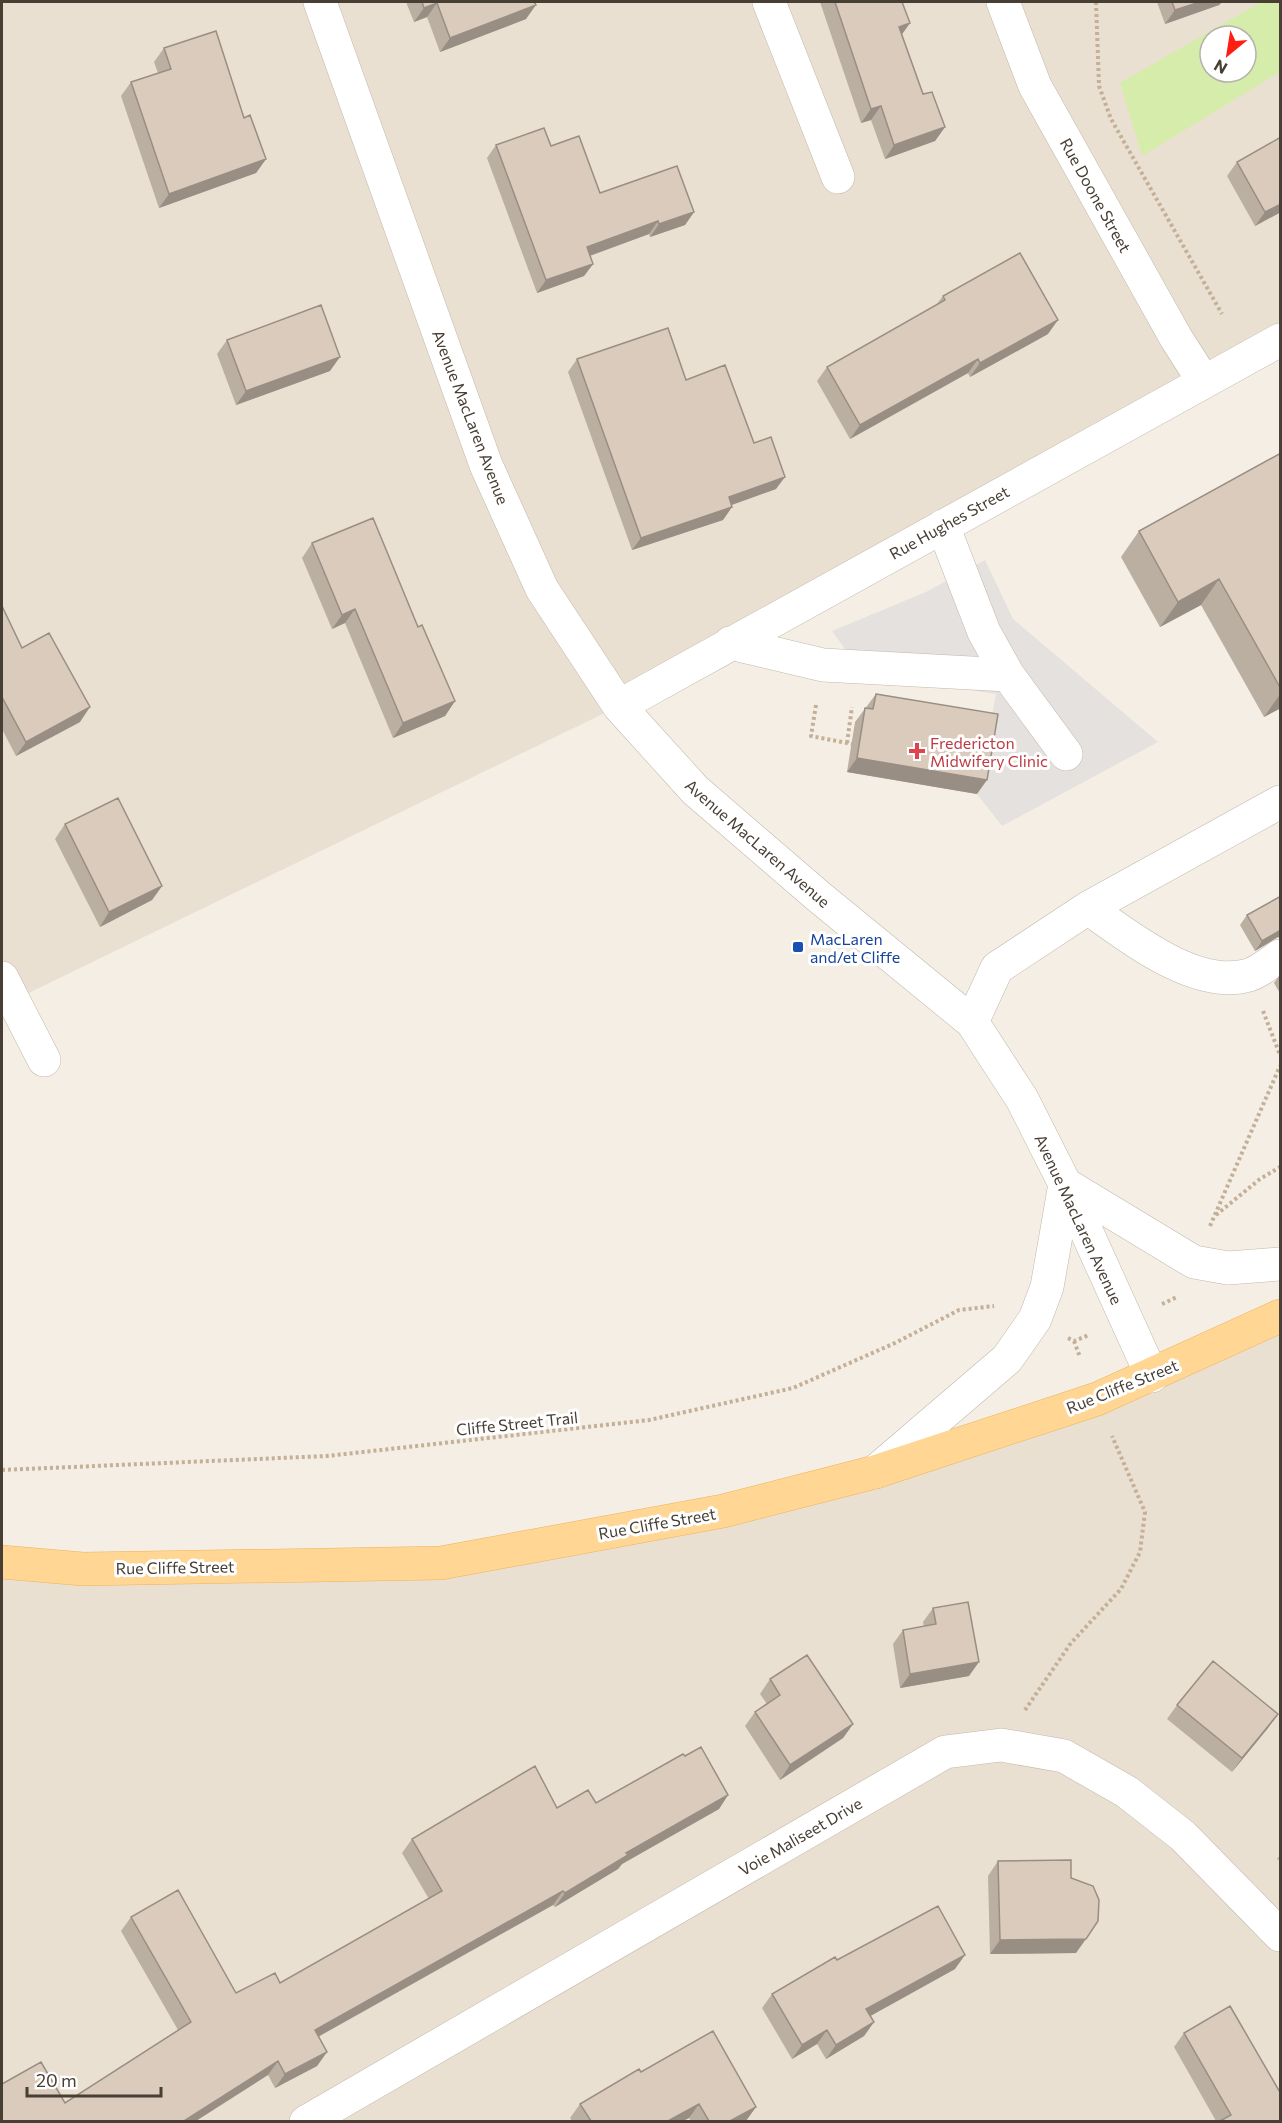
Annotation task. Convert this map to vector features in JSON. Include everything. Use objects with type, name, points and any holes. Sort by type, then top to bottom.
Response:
[{"type":"main road","name":"Rue Cliffe Street","points":[[2,1562],[83,1569],[441,1563],[723,1511],[874,1472],[1097,1399],[1281,1316]]},
{"type":"street","name":"Avenue MacLaren Avenue","points":[[320,2],[486,465],[542,589],[619,706],[695,790],[818,896],[972,1022],[1022,1099],[1065,1184],[1152,1376]]},
{"type":"street","points":[[769,2],[838,177]]},
{"type":"street","name":"Rue Doone Street","points":[[1003,2],[1035,86],[1176,338],[1204,382]]},
{"type":"street","name":"Rue Hughes Street","points":[[619,706],[1281,340]]},
{"type":"street","points":[[943,526],[984,632],[1008,675],[1066,754]]},
{"type":"street","points":[[730,644],[823,665],[1008,675]]},
{"type":"street","points":[[972,1022],[997,968],[1088,908],[1281,802]]},
{"type":"street","points":[[1088,908],[1140,944],[1178,966],[1221,976],[1249,975],[1281,956]]},
{"type":"street","points":[[2,978],[44,1060]]},
{"type":"street","points":[[874,1472],[1007,1359],[1035,1319],[1047,1287],[1065,1184],[1194,1262],[1228,1268],[1281,1264]]},
{"type":"street","name":"Voie Maliseet Drive","points":[[306,2121],[945,1752],[1001,1745],[1064,1756],[1127,1792],[1183,1836],[1281,1935]]},
{"type":"path","points":[[1096,2],[1099,86],[1111,119],[1222,314]]},
{"type":"path","points":[[823,665],[811,736],[849,743],[850,723]]},
{"type":"path","points":[[1281,1066],[1214,1217],[1260,1179],[1281,1167]]},
{"type":"path","name":"Cliffe Street Trail","points":[[2,1470],[327,1456],[649,1420],[793,1388],[895,1343],[959,1310],[1002,1306]]},
{"type":"path","points":[[1074,1341],[1080,1357]]},
{"type":"path","points":[[1001,1745],[1071,1643],[1121,1589],[1140,1552],[1145,1512],[1112,1436]]},
{"type":"shaded area","points":[[2,2],[1280,2],[1280,343],[619,706],[2,1006]]},
{"type":"shaded area","points":[[985,560],[1013,619],[1158,742],[1002,826],[977,794],[996,694],[863,674],[832,631],[926,592]]},
{"type":"shaded area","points":[[1280,1313],[1280,2121],[2,2121],[2,1562],[441,1563],[875,1472]]},
{"type":"green space","points":[[1261,2],[1280,2],[1280,72],[1142,156],[1120,83],[1198,38],[1198,84],[1258,84],[1258,24],[1223,24]]},
{"type":"building","points":[[422,2],[534,2],[536,5],[450,38],[437,3],[424,8]]},
{"type":"building","points":[[835,2],[902,2],[910,23],[899,27],[923,94],[932,92],[945,127],[894,145],[881,106],[871,109]]},
{"type":"building","points":[[1172,2],[1200,2],[1175,10]]},
{"type":"building","points":[[216,31],[244,118],[250,115],[266,159],[169,194],[131,82],[171,69],[164,48]]},
{"type":"building","points":[[544,128],[551,146],[579,136],[600,193],[677,166],[694,212],[659,224],[658,221],[587,247],[593,264],[546,280],[496,145]]},
{"type":"building","points":[[1281,137],[1281,204],[1265,212],[1237,162]]},
{"type":"building","points":[[1020,253],[1058,320],[980,363],[978,359],[860,425],[827,367],[945,300],[943,296]]},
{"type":"building","points":[[321,305],[340,357],[246,391],[227,340]]},
{"type":"building","points":[[668,328],[686,380],[725,365],[754,443],[771,437],[785,477],[729,497],[732,507],[641,538],[577,359]]},
{"type":"building","points":[[1281,453],[1281,689],[1219,579],[1178,602],[1139,531]]},
{"type":"building","points":[[373,518],[418,627],[422,625],[455,701],[403,723],[355,609],[342,615],[312,543]]},
{"type":"building","points":[[2,606],[22,648],[49,633],[90,707],[26,742],[2,697]]},
{"type":"building","name":"Fredericton Midwifery Clinic","points":[[876,694],[998,714],[987,780],[857,758],[865,708],[873,709]]},
{"type":"building","points":[[118,798],[162,886],[109,912],[65,824]]},
{"type":"building","points":[[1281,896],[1281,930],[1262,941],[1247,915]]},
{"type":"building","points":[[968,1602],[979,1662],[910,1674],[903,1630],[936,1624],[933,1608]]},
{"type":"building","points":[[807,1655],[853,1724],[790,1765],[755,1712],[780,1695],[770,1679]]},
{"type":"building","points":[[1213,1661],[1278,1714],[1242,1758],[1177,1705]]},
{"type":"building","points":[[701,1747],[728,1795],[626,1853],[628,1855],[565,1893],[563,1891],[315,2030],[327,2052],[285,2074],[278,2061],[184,2121],[2,2121],[2,2084],[41,2062],[65,2103],[191,2022],[131,1917],[178,1890],[236,1993],[275,1973],[280,1983],[442,1891],[412,1839],[535,1766],[557,1808],[588,1790],[596,1803],[683,1754],[685,1756]]},
{"type":"building","points":[[1071,1860],[1071,1878],[1093,1886],[1099,1900],[1098,1921],[1086,1939],[1000,1940],[998,1861]]},
{"type":"building","points":[[938,1906],[965,1955],[866,2009],[874,2022],[836,2045],[827,2030],[802,2045],[772,1994],[835,1957],[837,1960]]},
{"type":"building","points":[[1230,2006],[1281,2094],[1281,2121],[1220,2121],[1231,2115],[1184,2033]]},
{"type":"building","points":[[713,2031],[756,2107],[730,2121],[709,2121],[699,2104],[668,2121],[591,2121],[580,2104],[639,2069],[641,2072]]},
{"type":"place","name":"Fredericton Midwifery Clinic","points":[[917,751]]},
{"type":"place","name":"MacLaren and/et Cliffe","points":[[798,947]]}]
